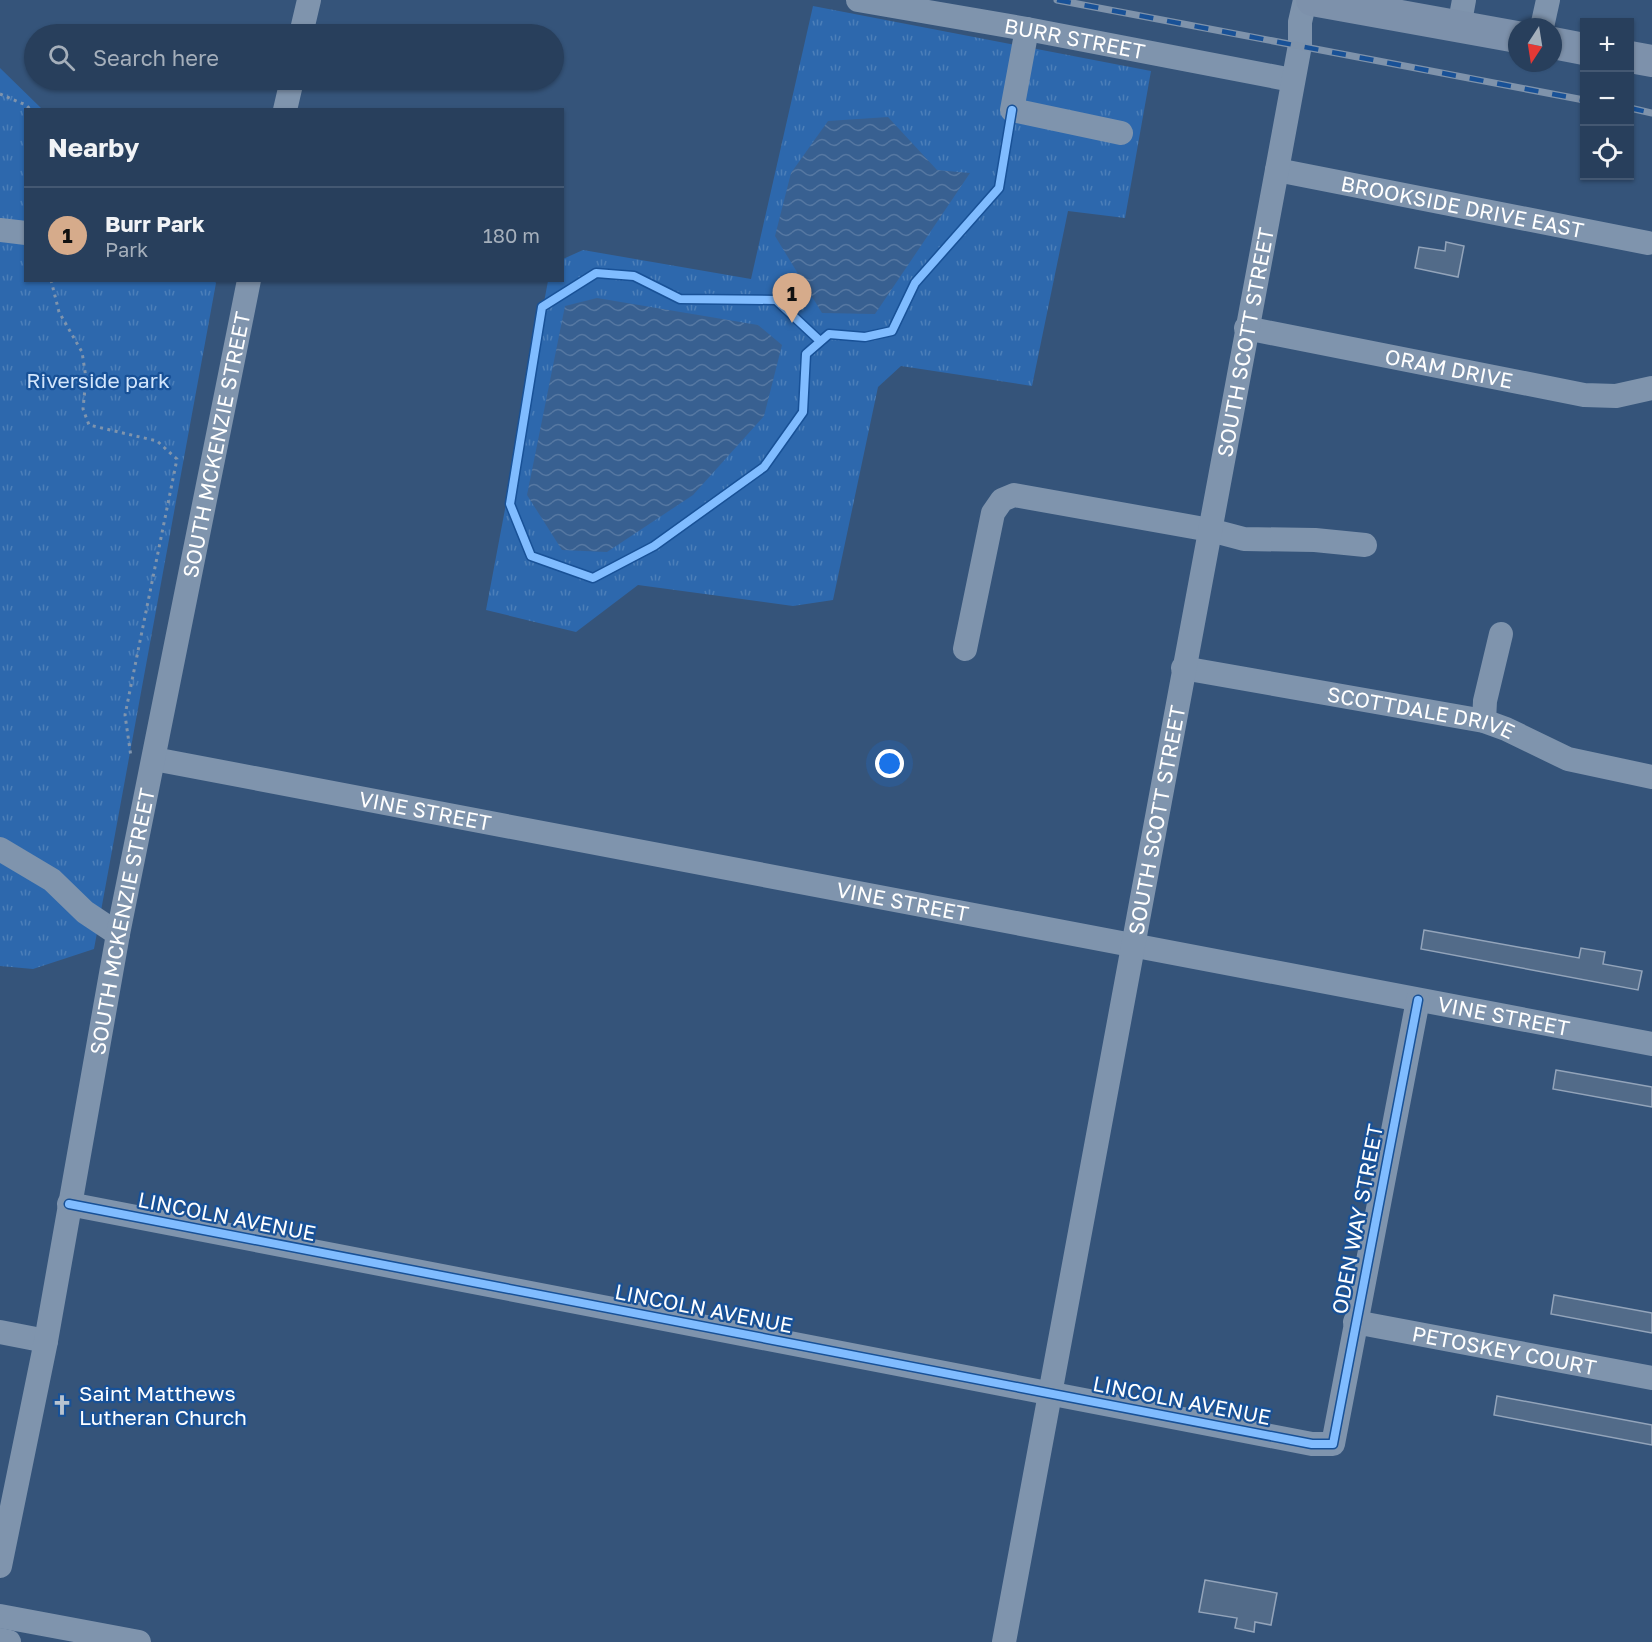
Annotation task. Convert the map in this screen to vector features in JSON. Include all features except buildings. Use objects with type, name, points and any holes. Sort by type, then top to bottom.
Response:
[{"type":"main road","points":[[1312,0],[1462,13],[1508,33]]},
{"type":"main road","points":[[1562,45],[1580,48]]},
{"type":"main road","points":[[1634,58],[1652,61]]},
{"type":"street","points":[[303,24],[309,0]]},
{"type":"street","name":"BURR STREET","points":[[858,0],[1027,29],[1292,80]]},
{"type":"street","name":"SOUTH SCOTT STREET","points":[[1004,1642],[1300,45],[1300,22],[1305,0]]},
{"type":"street","points":[[1544,18],[1548,0]]},
{"type":"street","points":[[1027,29],[1012,110],[1121,134]]},
{"type":"street","points":[[285,108],[290,90]]},
{"type":"street","name":"BROOKSIDE DRIVE EAST","points":[[1277,170],[1648,243]]},
{"type":"street","points":[[0,230],[24,233]]},
{"type":"street","name":"SOUTH MCKENZIE STREET","points":[[0,1566],[45,1341],[118,934],[143,762],[249,282]]},
{"type":"street","name":"ORAM DRIVE","points":[[1246,328],[1584,395],[1616,396],[1652,388]]},
{"type":"street","points":[[965,649],[993,513],[1002,500],[1014,495],[1210,530],[1244,539],[1315,540],[1365,545]]},
{"type":"street","points":[[1484,721],[1485,701],[1501,634]]},
{"type":"street","name":"SCOTTDALE DRIVE","points":[[1183,668],[1484,721],[1568,759],[1652,777]]},
{"type":"street","name":"VINE STREET","points":[[143,762],[1652,1044]]},
{"type":"street","points":[[0,849],[52,880],[85,912],[118,934]]},
{"type":"street","name":"ODEN WAY STREET","points":[[1333,1444],[1418,1000]]},
{"type":"street","name":"LINCOLN AVENUE","points":[[69,1204],[1312,1444],[1333,1444]]},
{"type":"street","name":"PETOSKEY COURT","points":[[1356,1322],[1652,1378]]},
{"type":"street","points":[[0,1332],[45,1341]]},
{"type":"street","points":[[0,1616],[138,1642]]},
{"type":"street","points":[[0,1640],[9,1642]]},
{"type":"path","points":[[0,94],[29,108]]},
{"type":"path","points":[[52,282],[59,312],[82,352],[86,378],[82,409],[89,425],[157,441],[177,459],[125,715],[143,762]]},
{"type":"green space","points":[[813,6],[1151,71],[1125,218],[1068,211],[1032,386],[901,366],[878,387],[833,600],[793,606],[638,585],[576,632],[486,610],[548,282],[564,282],[564,259],[583,250],[751,279]]},
{"type":"green space","name":"Riverside park","points":[[0,68],[41,108],[24,108],[24,282],[216,283],[94,949],[33,969],[0,966]]},
{"type":"water","points":[[888,117],[937,170],[970,173],[875,314],[822,313],[775,236],[791,173],[828,121]]},
{"type":"water","points":[[597,298],[758,325],[782,345],[764,416],[693,495],[607,552],[562,550],[527,495],[565,306]]},
{"type":"railway","points":[[1057,0],[1580,99]]},
{"type":"railway","points":[[1634,109],[1652,113]]},
{"type":"cycle path","points":[[820,341],[776,300],[680,299],[634,276],[596,273],[542,307],[510,504],[531,556],[593,578],[654,546],[764,467],[803,412],[806,354],[829,334],[865,337],[892,331],[915,283],[999,188],[1012,110]]},
{"type":"cycle path","points":[[69,1204],[1312,1444],[1333,1444],[1418,1000]]},
{"type":"place","name":"Burr Park","points":[[792,323]]},
{"type":"place","name":"Saint Matthews Lutheran Church","points":[[62,1405]]}]
